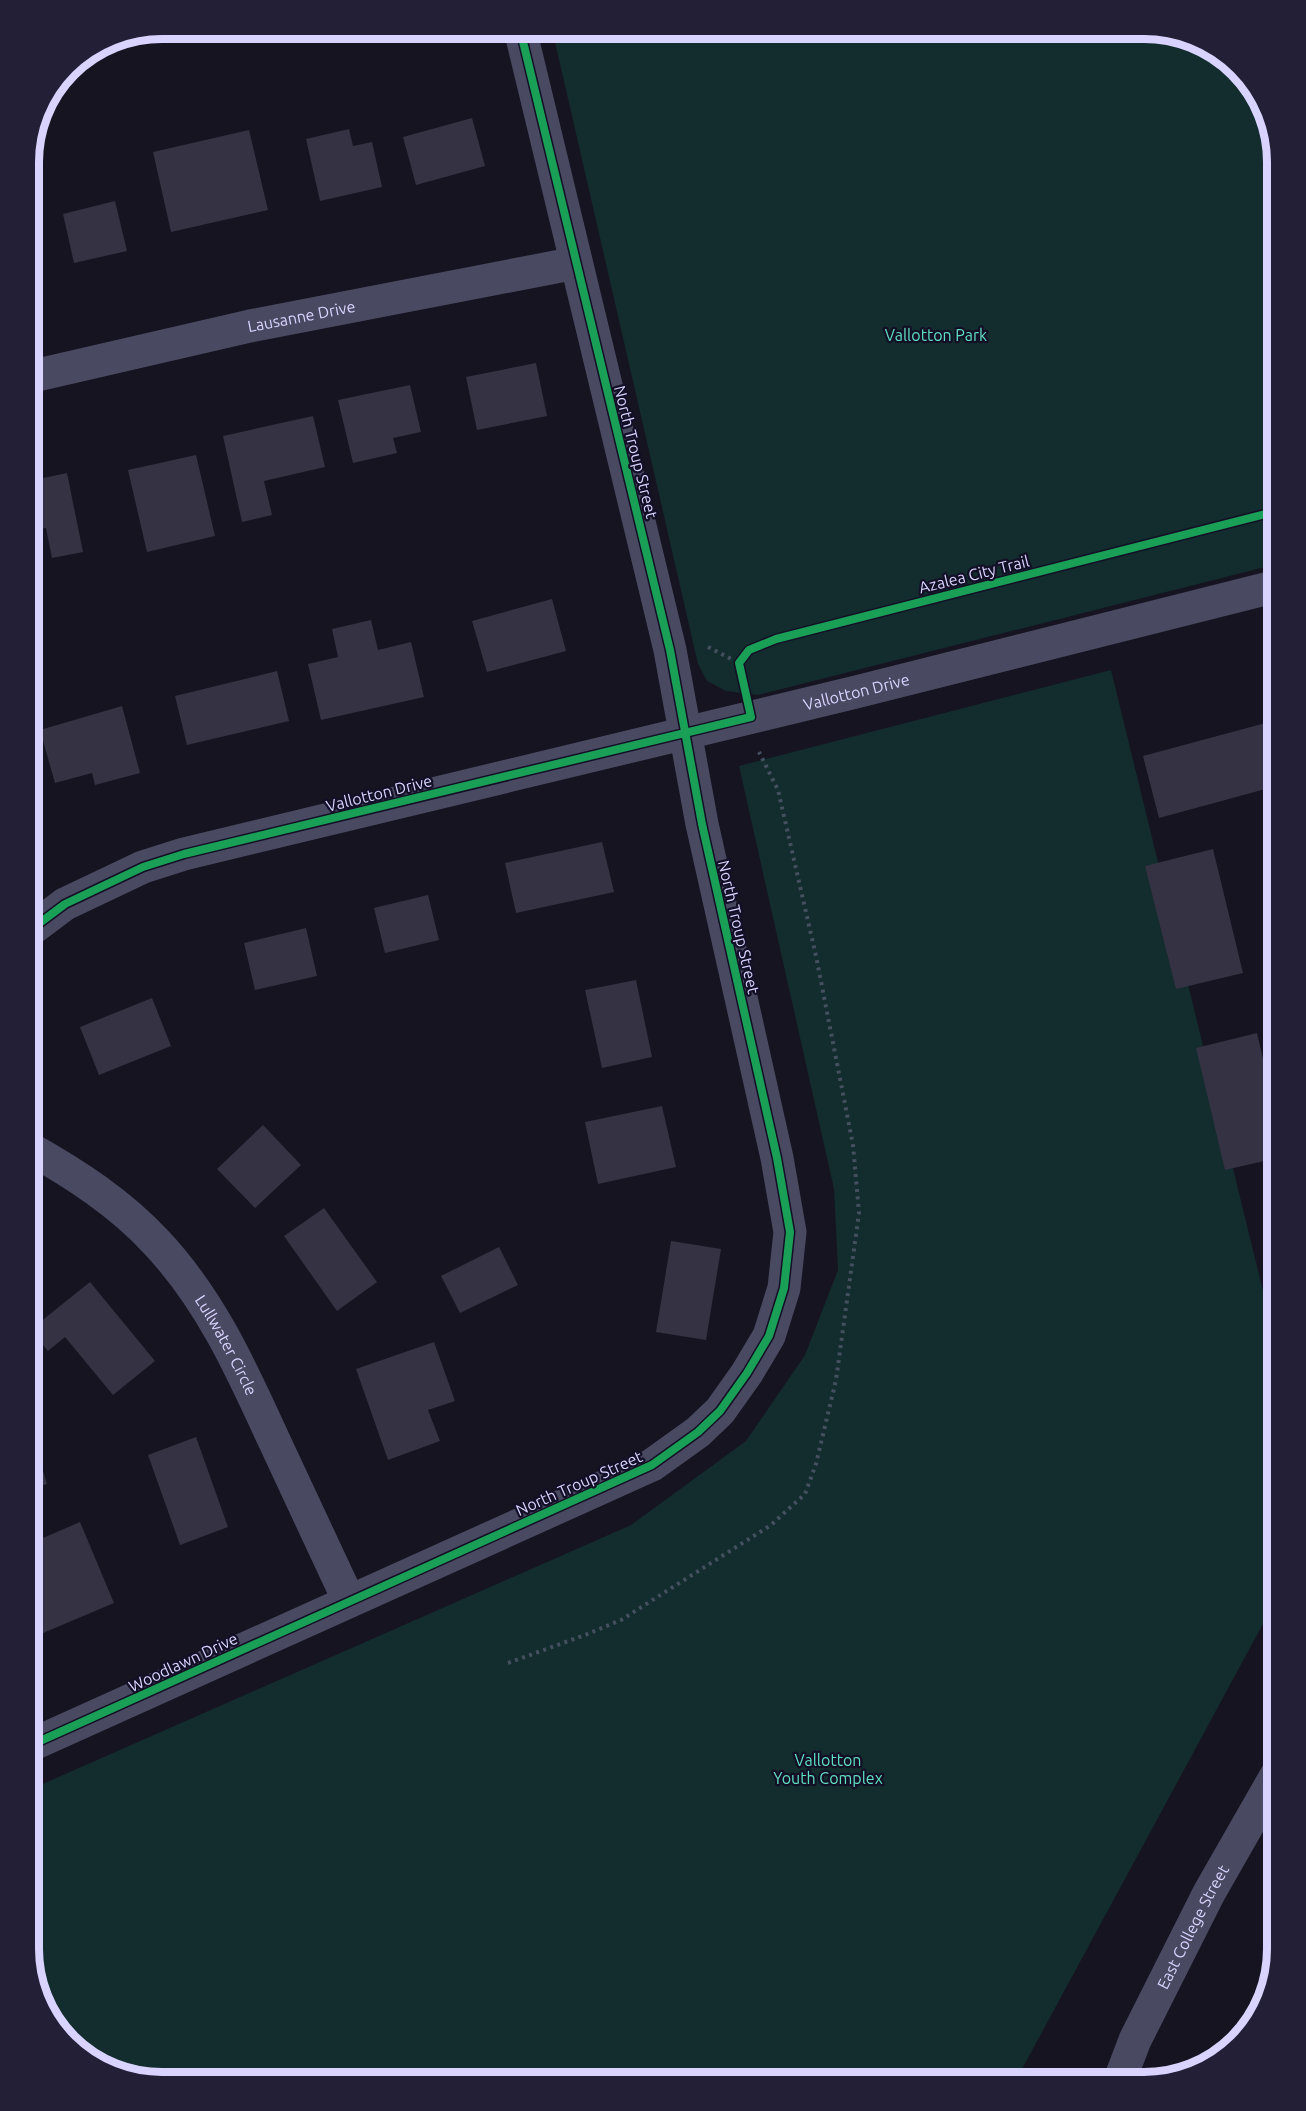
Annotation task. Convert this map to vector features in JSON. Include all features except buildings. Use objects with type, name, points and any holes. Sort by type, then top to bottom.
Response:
[{"type":"street","name":"North Troup Street","points":[[349,1600],[652,1466],[698,1432],[720,1411],[747,1373],[769,1336],[784,1288],[790,1232],[777,1158],[702,824],[670,650],[522,39]]},
{"type":"street","name":"Lausanne Drive","points":[[39,375],[250,326],[576,263]]},
{"type":"street","name":"Vallotton Drive","points":[[39,924],[65,904],[143,867],[184,854],[1267,589]]},
{"type":"street","name":"Lullwater Circle","points":[[39,1153],[71,1171],[110,1200],[155,1240],[205,1303],[234,1353],[349,1600]]},
{"type":"street","name":"Woodlawn Drive","points":[[39,1741],[349,1600]]},
{"type":"street","name":"East College Street","points":[[1123,2072],[1134,2040],[1209,1893],[1267,1793]]},
{"type":"green space","name":"Vallotton Park","points":[[554,39],[1152,39],[1168,41],[1199,52],[1225,69],[1237,81],[1254,107],[1265,138],[1267,154],[1267,567],[758,695],[726,691],[707,681],[698,664]]},
{"type":"green space","name":"Vallotton Youth Complex","points":[[1111,670],[1267,1307],[1267,1616],[1020,2072],[154,2072],[138,2070],[107,2059],[81,2042],[69,2030],[52,2004],[41,1973],[39,1957],[39,1786],[631,1525],[746,1441],[805,1355],[838,1270],[834,1189],[739,766]]},
{"type":"cycle path","points":[[39,1741],[652,1465],[698,1432],[720,1411],[747,1373],[769,1336],[784,1288],[790,1232],[777,1158],[702,824],[670,650],[522,39]]},
{"type":"cycle path","name":"Azalea City Trail","points":[[39,924],[65,904],[143,867],[184,854],[751,717],[739,663],[749,650],[776,639],[1267,514]]}]
